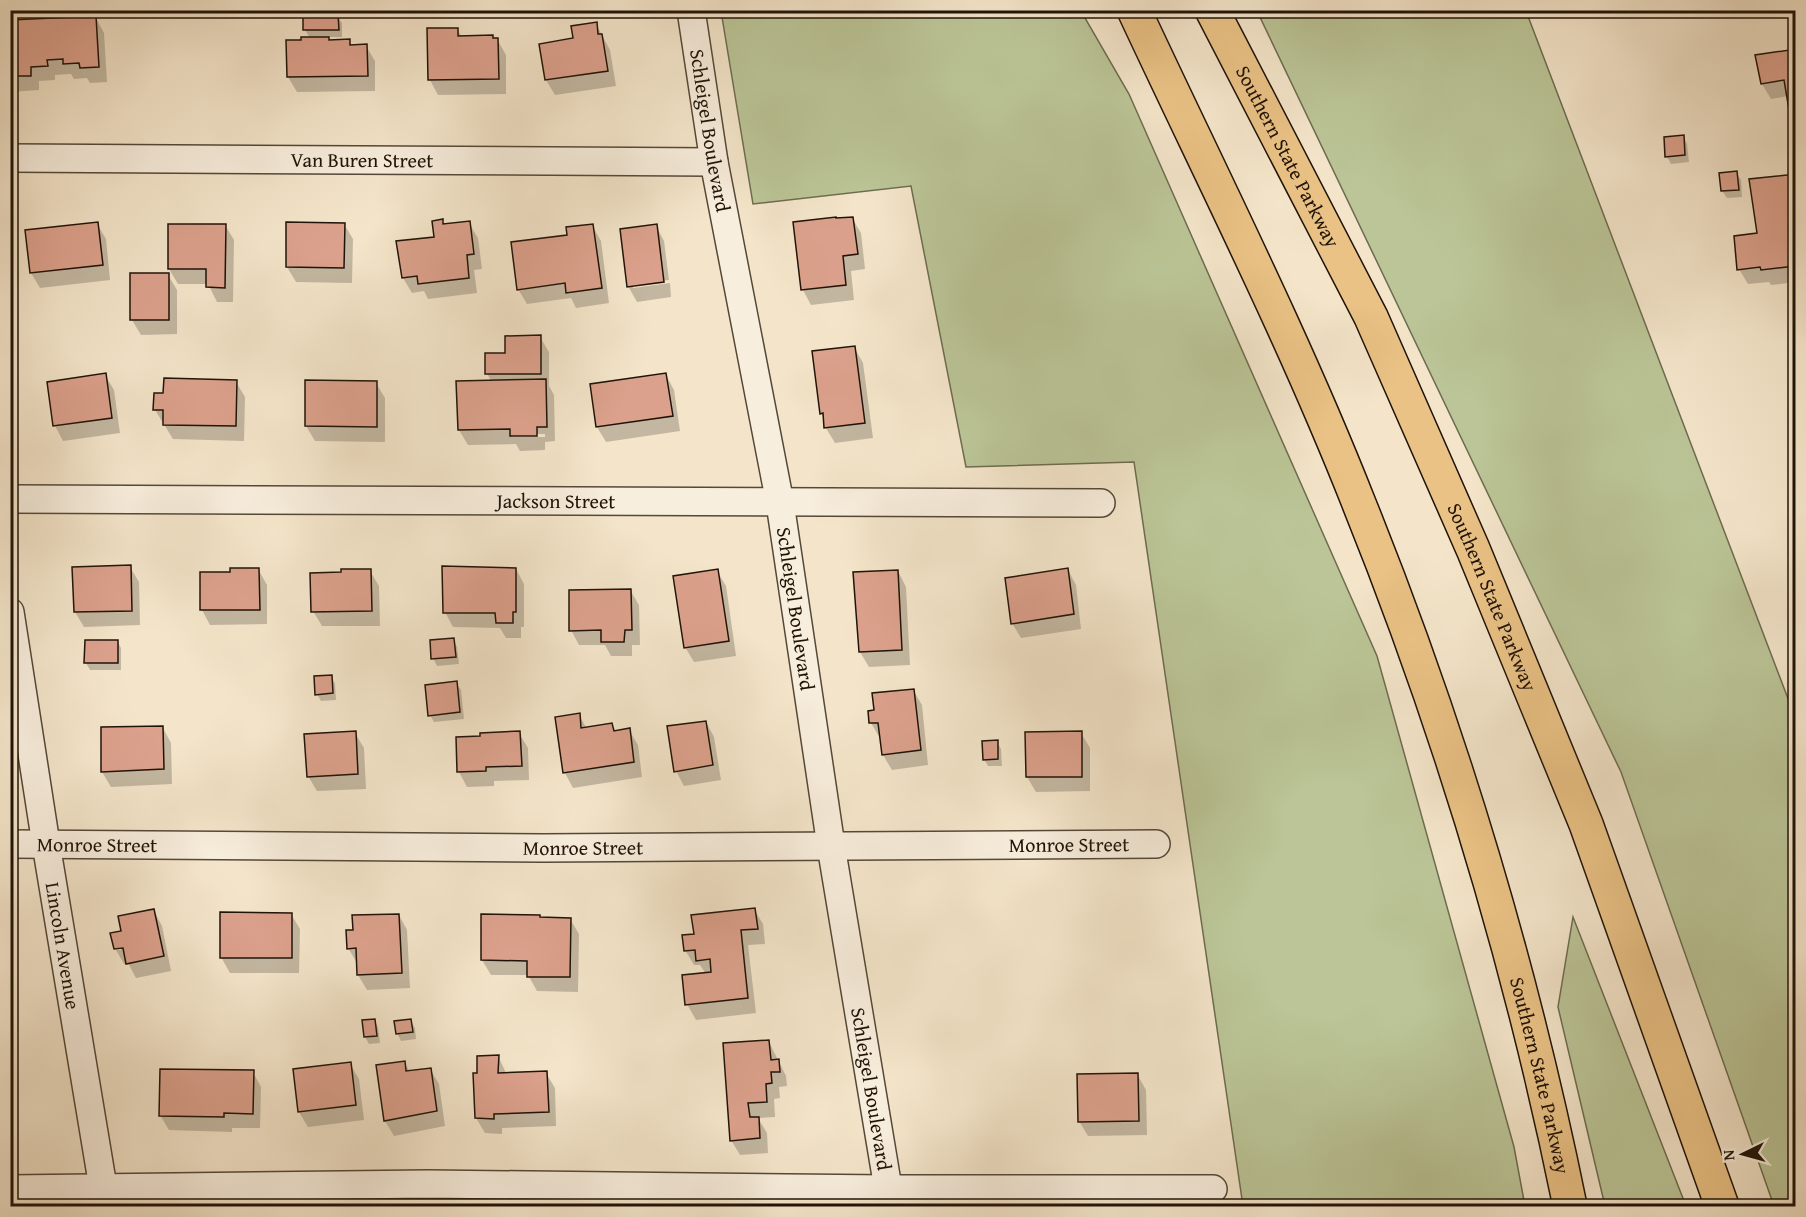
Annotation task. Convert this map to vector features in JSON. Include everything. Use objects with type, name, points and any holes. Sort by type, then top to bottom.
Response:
[{"type":"highway","name":"Southern State Parkway","points":[[1134,10],[1311,389],[1358,499],[1423,670],[1473,825],[1517,977],[1570,1206]]},
{"type":"highway","name":"Southern State Parkway","points":[[1212,10],[1371,317],[1473,549],[1586,824],[1722,1206]]},
{"type":"street","name":"Schleigel Boulevard","points":[[691,10],[714,162],[780,503],[831,846],[890,1198]]},
{"type":"street","name":"Van Buren Street","points":[[10,158],[714,162]]},
{"type":"street","name":"Jackson Street","points":[[10,499],[1101,503]]},
{"type":"street","name":"Lincoln Avenue","points":[[10,612],[45,844],[104,1197]]},
{"type":"street","name":"Monroe Street","points":[[10,844],[531,848],[1156,844]]},
{"type":"street","points":[[10,1189],[104,1197],[428,1184],[890,1198],[1213,1189]]},
{"type":"green space","points":[[721,11],[1081,11],[1129,94],[1377,656],[1514,1147],[1525,1206],[1243,1206],[1134,462],[966,467],[911,186],[753,204]]},
{"type":"green space","points":[[1257,11],[1526,11],[1795,717],[1795,1206],[1774,1206],[1621,772]]},
{"type":"green space","points":[[1573,917],[1686,1206],[1605,1206],[1558,1007]]},
{"type":"building","points":[[303,14],[338,14],[339,30],[303,30]]},
{"type":"building","points":[[96,16],[99,67],[80,68],[79,63],[63,64],[63,59],[47,60],[48,66],[31,67],[31,76],[10,76],[10,20]]},
{"type":"building","points":[[597,22],[598,34],[602,34],[608,71],[545,80],[539,44],[573,38],[571,26]]},
{"type":"building","points":[[427,28],[458,28],[458,36],[493,35],[493,38],[498,38],[499,79],[428,80]]},
{"type":"building","points":[[301,37],[329,37],[329,40],[350,39],[350,45],[367,44],[368,76],[287,77],[286,40],[301,40]]},
{"type":"building","points":[[1796,49],[1796,109],[1789,110],[1784,80],[1761,84],[1755,55]]},
{"type":"building","points":[[1684,135],[1685,155],[1665,157],[1664,137]]},
{"type":"building","points":[[1737,171],[1739,190],[1721,191],[1719,173]]},
{"type":"building","points":[[1796,174],[1796,266],[1737,270],[1734,236],[1757,233],[1749,179]]},
{"type":"building","points":[[853,217],[858,254],[843,256],[846,285],[801,290],[793,222]]},
{"type":"building","points":[[443,219],[443,224],[470,221],[474,254],[467,255],[469,278],[418,284],[417,276],[402,278],[396,241],[434,237],[432,221]]},
{"type":"building","points":[[98,222],[103,265],[30,273],[25,230]]},
{"type":"building","points":[[286,222],[345,223],[344,268],[286,267]]},
{"type":"building","points":[[168,224],[226,224],[225,288],[206,287],[206,269],[168,269]]},
{"type":"building","points":[[593,224],[602,288],[566,293],[565,283],[517,290],[511,242],[567,235],[566,227]]},
{"type":"building","points":[[657,224],[664,282],[627,287],[620,229]]},
{"type":"building","points":[[130,273],[169,273],[169,320],[130,320]]},
{"type":"building","points":[[541,335],[541,374],[485,374],[485,353],[505,353],[505,336]]},
{"type":"building","points":[[855,346],[865,423],[824,428],[812,351]]},
{"type":"building","points":[[106,373],[112,418],[53,426],[47,382]]},
{"type":"building","points":[[666,373],[673,416],[596,427],[590,384]]},
{"type":"building","points":[[164,378],[237,380],[236,426],[163,425],[163,410],[153,410],[154,393],[163,393]]},
{"type":"building","points":[[546,379],[547,427],[537,427],[537,436],[510,436],[510,429],[458,430],[456,381]]},
{"type":"building","points":[[305,380],[377,381],[377,427],[305,426]]},
{"type":"building","points":[[131,565],[132,611],[74,612],[72,567]]},
{"type":"building","points":[[442,566],[516,568],[516,612],[513,612],[513,623],[496,623],[495,613],[443,613]]},
{"type":"building","points":[[230,568],[259,568],[260,610],[200,610],[200,572],[230,572]]},
{"type":"building","points":[[1068,568],[1074,614],[1011,624],[1005,578]]},
{"type":"building","points":[[341,569],[371,569],[372,611],[311,612],[310,573],[341,572]]},
{"type":"building","points":[[718,569],[729,641],[684,648],[673,576]]},
{"type":"building","points":[[898,570],[902,650],[859,652],[853,572]]},
{"type":"building","points":[[631,589],[632,630],[625,630],[624,642],[601,642],[601,630],[569,631],[569,590]]},
{"type":"building","points":[[454,638],[456,657],[431,659],[430,640]]},
{"type":"building","points":[[85,640],[118,640],[118,663],[84,663]]},
{"type":"building","points":[[332,675],[333,693],[315,695],[314,676]]},
{"type":"building","points":[[457,681],[460,712],[428,716],[425,685]]},
{"type":"building","points":[[914,689],[921,750],[882,755],[878,723],[869,723],[868,711],[874,710],[872,693]]},
{"type":"building","points":[[580,713],[581,728],[612,723],[614,731],[630,728],[634,762],[563,773],[555,717]]},
{"type":"building","points":[[706,721],[713,765],[674,772],[667,726]]},
{"type":"building","points":[[163,726],[164,769],[101,772],[101,727]]},
{"type":"building","points":[[356,731],[358,774],[307,777],[304,734]]},
{"type":"building","points":[[520,731],[522,766],[486,767],[486,771],[457,772],[456,737]]},
{"type":"building","points":[[1082,731],[1082,777],[1026,777],[1025,732]]},
{"type":"building","points":[[998,740],[998,759],[983,760],[982,741]]},
{"type":"building","points":[[755,908],[758,929],[741,930],[748,998],[685,1005],[682,975],[711,972],[710,959],[696,961],[695,950],[684,951],[682,935],[694,934],[691,915]]},
{"type":"building","points":[[154,909],[164,956],[126,964],[123,948],[114,949],[110,933],[121,931],[118,916]]},
{"type":"building","points":[[220,912],[292,913],[292,958],[220,958]]},
{"type":"building","points":[[399,914],[402,973],[357,975],[356,948],[347,949],[346,930],[353,930],[352,915]]},
{"type":"building","points":[[481,914],[571,918],[570,977],[527,977],[527,961],[481,960]]},
{"type":"building","points":[[375,1019],[377,1036],[364,1037],[362,1020]]},
{"type":"building","points":[[411,1019],[413,1032],[396,1034],[394,1021]]},
{"type":"building","points":[[769,1040],[771,1060],[779,1059],[780,1072],[771,1072],[772,1083],[766,1084],[767,1102],[748,1103],[750,1117],[759,1117],[760,1138],[730,1141],[723,1043]]},
{"type":"building","points":[[499,1055],[498,1073],[547,1071],[549,1112],[494,1114],[494,1119],[475,1118],[473,1073],[477,1073],[477,1056]]},
{"type":"building","points":[[405,1061],[406,1071],[431,1068],[437,1111],[384,1121],[376,1065]]},
{"type":"building","points":[[351,1062],[356,1105],[298,1112],[293,1069]]},
{"type":"building","points":[[160,1069],[254,1070],[253,1114],[224,1113],[224,1117],[159,1116]]},
{"type":"building","points":[[1138,1073],[1139,1121],[1078,1122],[1077,1074]]}]
